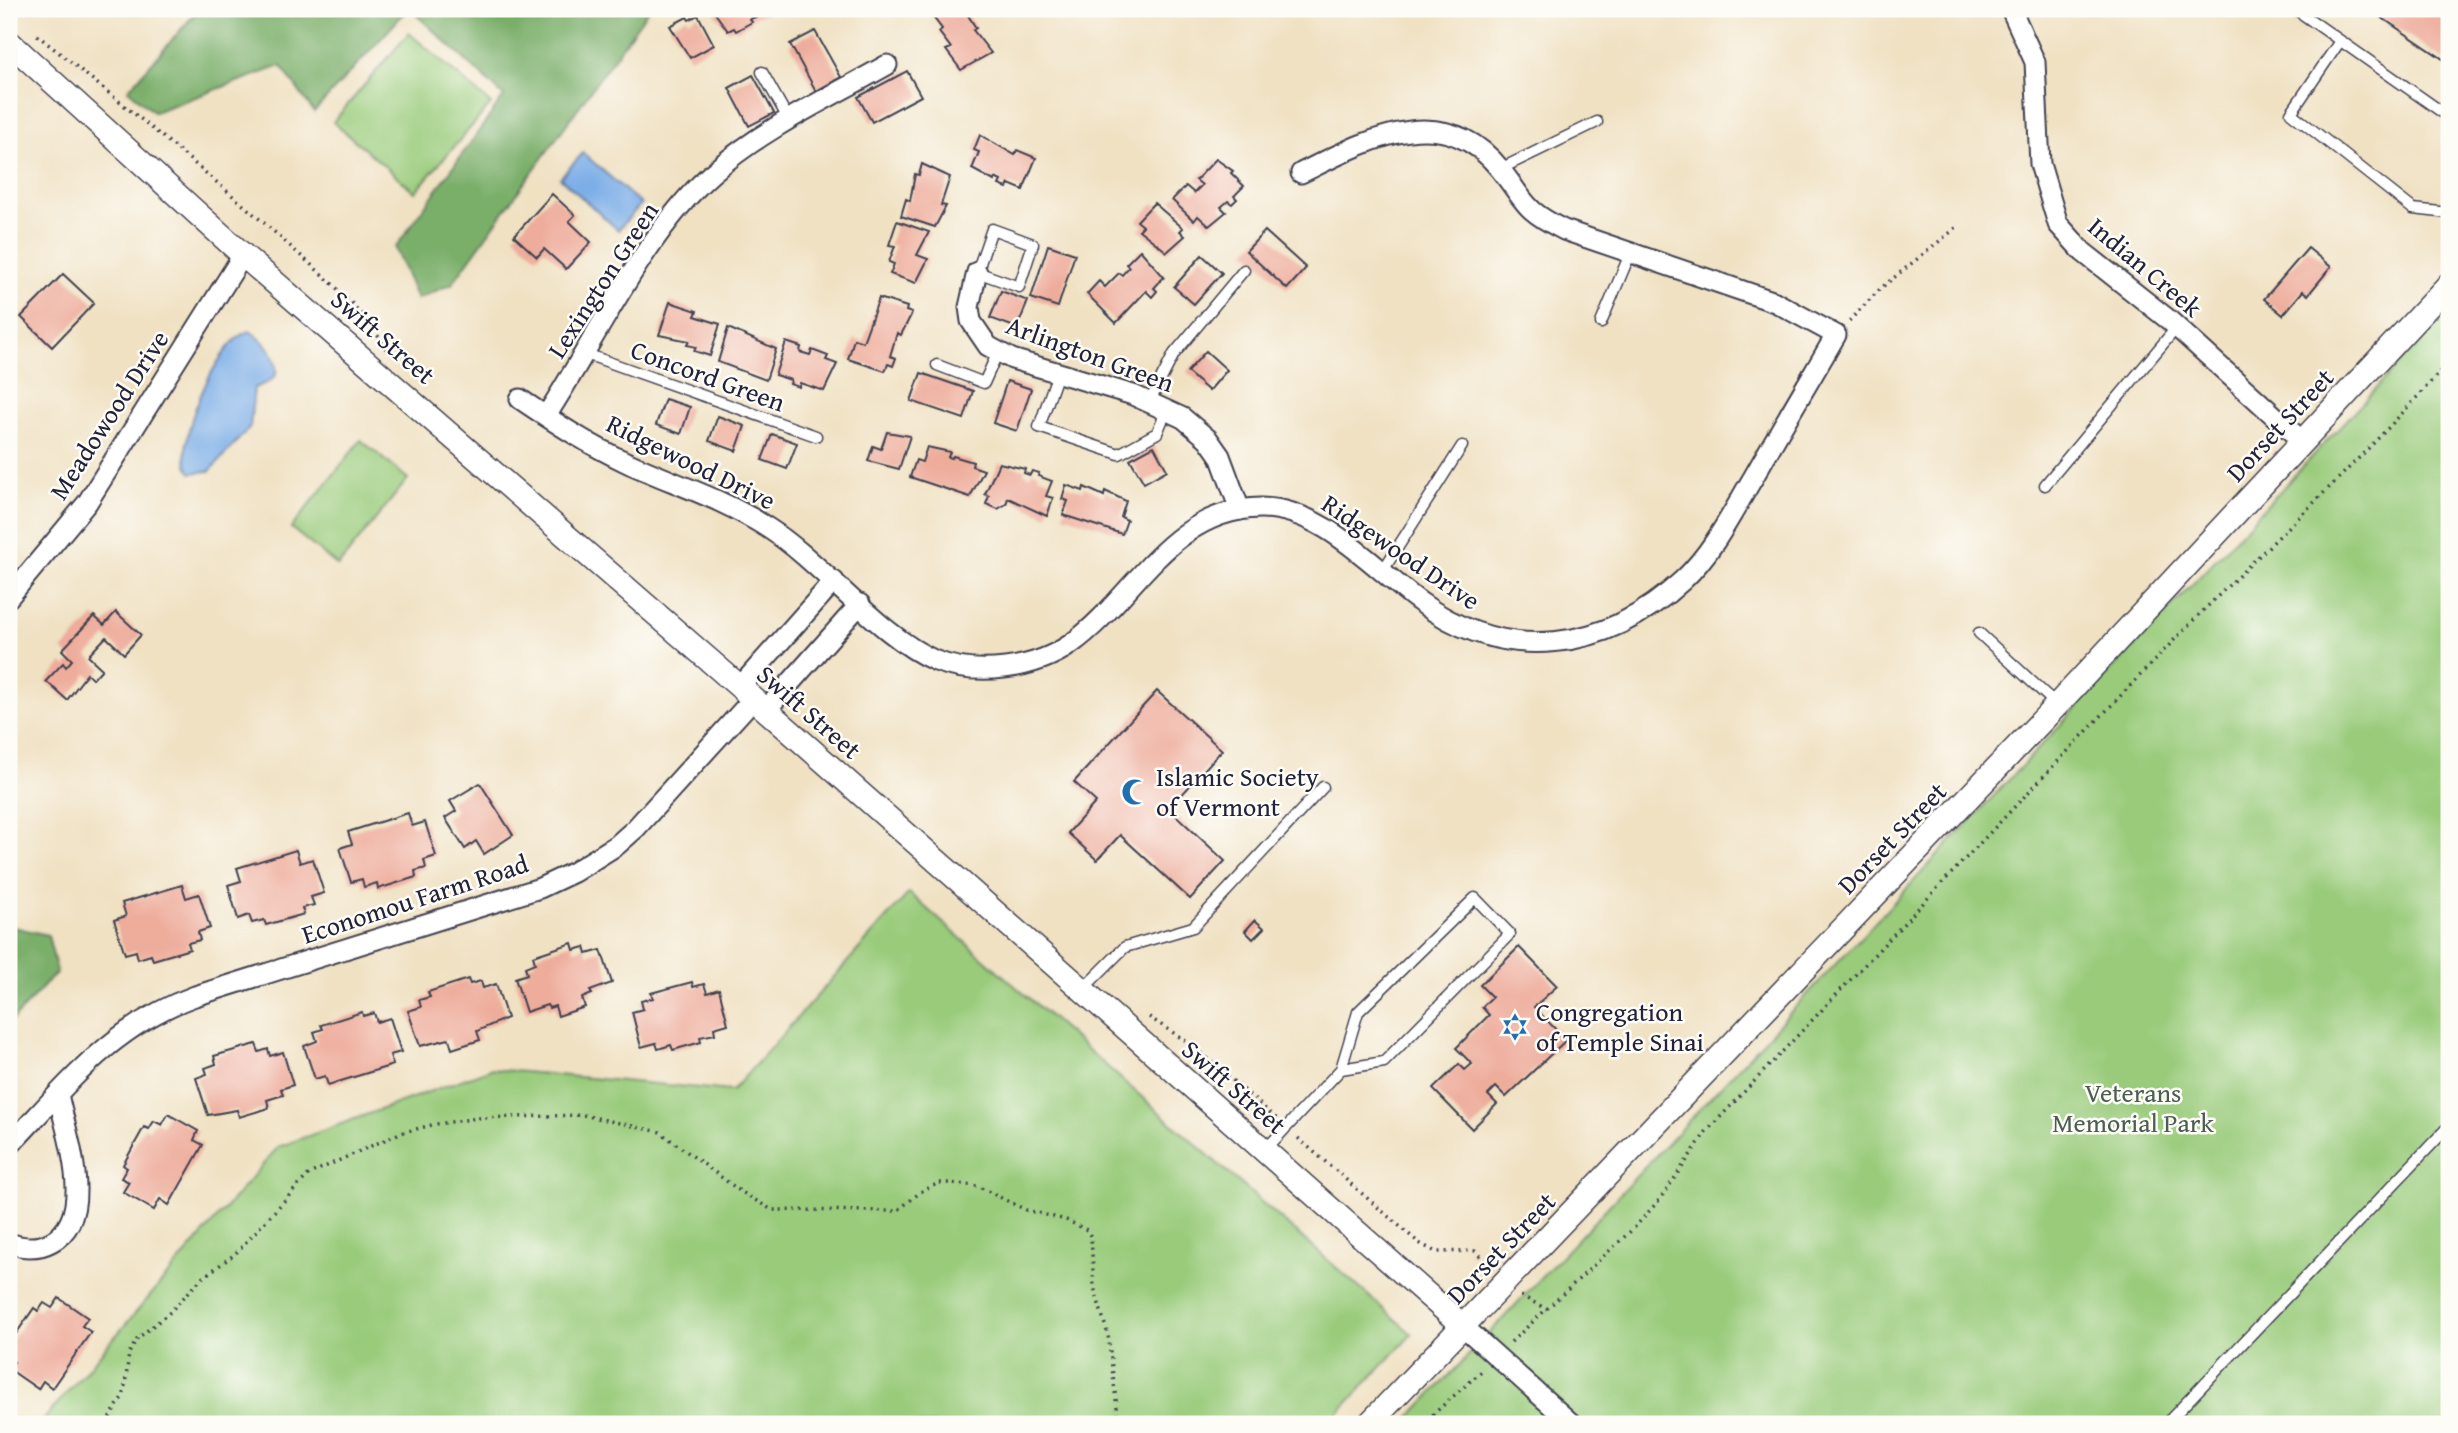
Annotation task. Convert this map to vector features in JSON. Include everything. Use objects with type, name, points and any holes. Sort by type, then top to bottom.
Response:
[{"type":"street","name":"Indian Creek","points":[[2011,9],[2035,61],[2040,164],[2058,223],[2097,264],[2177,327],[2303,442]]},
{"type":"street","name":"Swift Street","points":[[9,42],[243,255],[753,699],[1572,1424]]},
{"type":"street","name":"Lexington Green","points":[[546,416],[659,233],[709,176],[748,144],[887,65]]},
{"type":"street","points":[[1301,173],[1381,135],[1417,130],[1465,139],[1479,148],[1500,169],[1525,206],[1537,216],[1564,230],[1630,254],[1775,302],[1836,335]]},
{"type":"street","name":"Meadowood Drive","points":[[9,597],[86,503],[243,255]]},
{"type":"street","name":"Arlington Green","points":[[977,272],[969,307],[971,321],[977,334],[997,354],[1159,405],[1208,439],[1228,474],[1240,510]]},
{"type":"street","name":"Dorset Street","points":[[1369,1424],[2057,705],[2449,284]]},
{"type":"street","name":"Ridgewood Drive","points":[[520,399],[621,460],[749,516],[773,531],[908,644],[934,660],[951,665],[988,668],[1034,662],[1053,655],[1080,636],[1175,540],[1213,517],[1240,510],[1279,509],[1299,515],[1316,524],[1441,616],[1497,639],[1544,644],[1568,641],[1618,624],[1684,580],[1712,545],[1836,335]]},
{"type":"street","points":[[753,699],[834,581]]},
{"type":"street","points":[[753,699],[860,604]]},
{"type":"street","name":"Economou Farm Road","points":[[9,1146],[58,1094],[121,1034],[174,1003],[540,888],[574,872],[617,845],[635,829],[753,699]]},
{"type":"street","points":[[9,1243],[34,1247],[52,1241],[66,1230],[75,1213],[78,1195],[58,1094]]},
{"type":"lane","points":[[2298,10],[2449,117]]},
{"type":"lane","points":[[2340,41],[2291,113],[2413,209],[2449,214]]},
{"type":"lane","points":[[762,72],[789,120]]},
{"type":"lane","points":[[1500,169],[1597,122]]},
{"type":"lane","points":[[992,229],[1033,244],[1018,287],[977,272],[992,229]]},
{"type":"lane","points":[[1601,323],[1630,254]]},
{"type":"lane","points":[[1058,373],[1039,427],[1119,454],[1157,433],[1159,405],[1174,354],[1244,270]]},
{"type":"lane","points":[[2045,485],[2177,327]]},
{"type":"lane","name":"Concord Green","points":[[586,354],[816,436]]},
{"type":"lane","points":[[937,365],[984,383],[997,354]]},
{"type":"lane","points":[[1382,572],[1462,446]]},
{"type":"lane","points":[[1979,633],[2057,705]]},
{"type":"lane","points":[[1082,991],[1125,947],[1194,927],[1322,787]]},
{"type":"lane","points":[[1264,1151],[1341,1069],[1358,1012],[1475,898],[1510,934],[1384,1062],[1341,1069]]},
{"type":"lane","points":[[2166,1424],[2449,1126]]},
{"type":"path","points":[[1836,335],[1881,288],[1957,227]]},
{"type":"path","points":[[1523,1298],[1547,1309],[1635,1227],[1661,1198],[1706,1132],[2083,734],[2260,552],[2411,406],[2449,361]]},
{"type":"path","points":[[106,1424],[124,1394],[129,1353],[138,1338],[170,1312],[202,1278],[235,1254],[285,1198],[318,1169],[400,1133],[436,1124],[478,1118],[569,1114],[660,1132],[740,1191],[772,1210],[897,1211],[922,1191],[939,1183],[950,1183],[977,1186],[1026,1210],[1077,1224],[1091,1237],[1094,1287],[1108,1335],[1119,1424]]},
{"type":"green space","points":[[199,9],[408,9],[314,112],[281,66],[154,112],[128,90]]},
{"type":"green space","points":[[410,9],[649,9],[452,284],[417,299],[395,248],[504,96]]},
{"type":"green space","points":[[409,33],[491,104],[415,192],[333,122]]},
{"type":"green space","name":"Veterans Memorial Park","points":[[2449,311],[2449,1424],[1403,1424],[1463,1361]]},
{"type":"green space","points":[[361,440],[408,479],[338,566],[291,528]]},
{"type":"green space","points":[[909,893],[1412,1334],[1328,1424],[40,1424],[278,1147],[491,1069],[732,1091]]},
{"type":"green space","points":[[9,926],[48,935],[57,972],[9,1024]]},
{"type":"water","points":[[583,153],[641,204],[618,230],[560,178]]},
{"type":"water","points":[[250,331],[261,339],[273,355],[276,375],[269,382],[254,388],[250,427],[210,471],[191,473],[186,460],[187,441],[201,395],[224,353],[237,338]]},
{"type":"building","points":[[712,9],[777,9],[750,19],[752,22],[736,31],[734,28],[728,31]]},
{"type":"building","points":[[927,9],[964,9],[976,28],[973,30],[991,53],[961,70],[946,50],[951,48],[939,32],[942,29]]},
{"type":"building","points":[[2369,9],[2449,9],[2449,63]]},
{"type":"building","points":[[698,15],[714,45],[690,58],[670,26],[687,17],[689,20]]},
{"type":"building","points":[[815,31],[841,77],[816,91],[790,44]]},
{"type":"building","points":[[907,71],[921,96],[872,122],[858,97]]},
{"type":"building","points":[[753,75],[774,113],[749,126],[729,88]]},
{"type":"building","points":[[980,135],[1015,155],[1017,150],[1036,158],[1023,190],[1009,184],[1007,188],[999,185],[1001,181],[995,178],[994,181],[972,169],[979,152],[974,150]]},
{"type":"building","points":[[1216,159],[1233,171],[1231,173],[1244,186],[1234,196],[1237,199],[1232,204],[1228,201],[1221,207],[1226,212],[1209,226],[1198,216],[1194,221],[1172,200],[1186,186],[1194,193],[1202,185],[1196,180]]},
{"type":"building","points":[[922,164],[950,177],[941,205],[946,206],[935,227],[901,216],[906,199],[910,201],[915,174],[919,175]]},
{"type":"building","points":[[552,194],[575,215],[569,221],[591,242],[566,269],[544,249],[537,257],[514,236]]},
{"type":"building","points":[[1154,203],[1183,228],[1180,231],[1185,236],[1167,252],[1139,230],[1143,226],[1137,221]]},
{"type":"building","points":[[897,221],[929,232],[917,255],[928,259],[916,283],[890,274],[894,264],[889,262],[895,246],[889,245]]},
{"type":"building","points":[[1265,231],[1306,268],[1287,289],[1246,251]]},
{"type":"building","points":[[1048,245],[1075,254],[1058,307],[1031,298]]},
{"type":"building","points":[[2308,248],[2331,267],[2308,295],[2303,291],[2283,315],[2264,299]]},
{"type":"building","points":[[1140,250],[1164,277],[1154,288],[1157,291],[1152,297],[1146,291],[1116,323],[1087,294],[1099,281],[1105,287],[1119,273],[1122,275],[1129,267],[1126,264]]},
{"type":"building","points":[[1202,255],[1222,273],[1194,304],[1174,287]]},
{"type":"building","points":[[63,274],[94,303],[52,347],[21,317]]},
{"type":"building","points":[[1001,291],[1028,301],[1017,328],[990,318]]},
{"type":"building","points":[[879,298],[907,307],[906,311],[912,313],[901,335],[897,333],[890,356],[896,358],[893,366],[888,364],[885,371],[848,359],[854,339],[863,342]]},
{"type":"building","points":[[670,302],[697,311],[695,316],[720,324],[710,356],[694,351],[696,347],[687,345],[689,341],[659,335]]},
{"type":"building","points":[[728,328],[776,349],[766,380],[718,362]]},
{"type":"building","points":[[786,342],[801,347],[800,352],[810,355],[812,350],[828,356],[826,360],[837,364],[824,391],[800,383],[799,387],[790,384],[791,380],[775,375]]},
{"type":"building","points":[[1206,351],[1227,370],[1209,391],[1187,372]]},
{"type":"building","points":[[921,373],[973,391],[964,419],[911,401]]},
{"type":"building","points":[[1007,381],[1031,389],[1017,431],[993,423]]},
{"type":"building","points":[[665,399],[690,407],[681,434],[656,425]]},
{"type":"building","points":[[718,416],[745,426],[736,451],[709,441]]},
{"type":"building","points":[[887,432],[910,436],[899,469],[868,461],[873,446],[881,449]]},
{"type":"building","points":[[772,434],[797,443],[787,469],[762,460]]},
{"type":"building","points":[[1154,446],[1167,470],[1144,483],[1130,459]]},
{"type":"building","points":[[927,447],[950,452],[948,457],[973,462],[972,466],[984,470],[970,497],[910,477],[916,460],[922,462]]},
{"type":"building","points":[[999,463],[1025,469],[1024,473],[1030,475],[1032,471],[1039,473],[1038,476],[1052,481],[1046,496],[1053,498],[1047,516],[1008,498],[1006,504],[998,509],[986,504],[989,496],[985,494]]},
{"type":"building","points":[[1066,485],[1083,491],[1084,487],[1104,496],[1105,491],[1126,501],[1121,517],[1127,520],[1122,534],[1063,515],[1068,501],[1062,499]]},
{"type":"building","points":[[116,612],[141,635],[124,654],[106,637],[88,656],[102,669],[93,679],[87,674],[67,700],[46,681],[63,663],[66,667],[72,660],[62,650],[94,616],[104,625]]},
{"type":"building","name":"Islamic Society of Vermont","points":[[1157,691],[1222,750],[1169,809],[1225,861],[1190,899],[1120,835],[1097,860],[1068,833],[1096,802],[1074,782]]},
{"type":"building","points":[[480,783],[513,835],[484,854],[476,841],[465,849],[445,818],[456,811],[450,801]]},
{"type":"building","points":[[408,813],[412,826],[425,822],[436,856],[424,860],[426,868],[415,871],[416,877],[378,889],[377,883],[364,887],[362,879],[351,882],[340,848],[352,844],[348,832]]},
{"type":"building","points":[[296,850],[300,863],[313,859],[324,893],[311,897],[314,905],[302,908],[304,914],[266,925],[264,920],[252,923],[249,915],[238,919],[228,885],[241,881],[237,868]]},
{"type":"building","points":[[182,885],[186,898],[199,894],[210,928],[198,932],[200,940],[188,943],[190,949],[153,960],[151,955],[138,959],[136,951],[125,954],[114,920],[126,916],[122,903]]},
{"type":"building","points":[[1255,920],[1264,928],[1253,939],[1245,931]]},
{"type":"building","points":[[572,943],[574,950],[585,947],[587,954],[601,950],[612,983],[590,991],[592,994],[582,998],[585,1007],[558,1016],[555,1006],[549,1008],[547,1005],[526,1012],[515,978],[527,974],[525,967],[535,963],[533,956]]},
{"type":"building","name":"Congregation of Temple Sinai","points":[[1519,947],[1557,986],[1534,1007],[1566,1040],[1506,1097],[1496,1087],[1488,1095],[1497,1104],[1472,1129],[1433,1089],[1459,1064],[1465,1070],[1472,1064],[1456,1048],[1489,1015],[1482,1007],[1492,997],[1480,985]]},
{"type":"building","points":[[468,979],[470,984],[481,981],[483,988],[496,984],[507,1018],[477,1031],[480,1040],[452,1049],[449,1039],[420,1046],[408,1011],[421,1007],[419,1000],[430,997],[428,992]]},
{"type":"building","points":[[692,982],[693,987],[704,984],[707,993],[719,989],[728,1024],[714,1028],[715,1034],[700,1037],[701,1042],[673,1050],[671,1045],[658,1049],[656,1043],[641,1047],[632,1012],[643,1009],[641,1001],[653,998],[651,993]]},
{"type":"building","points":[[362,1012],[363,1016],[374,1013],[377,1022],[390,1018],[401,1052],[390,1055],[393,1065],[328,1085],[325,1076],[315,1079],[304,1046],[317,1041],[314,1032],[323,1029],[321,1025]]},
{"type":"building","points":[[256,1044],[259,1052],[268,1049],[270,1056],[283,1052],[293,1085],[281,1089],[283,1095],[267,1100],[269,1108],[239,1117],[237,1110],[208,1115],[196,1078],[207,1074],[205,1068],[216,1064],[214,1056]]},
{"type":"building","points":[[168,1114],[198,1131],[194,1140],[203,1145],[169,1205],[160,1199],[154,1210],[123,1192],[129,1182],[121,1178],[127,1168],[123,1165],[144,1127],[149,1129],[154,1121],[162,1125]]},
{"type":"building","points":[[59,1298],[88,1318],[82,1326],[91,1332],[52,1388],[43,1381],[38,1389],[9,1369],[14,1362],[9,1358],[13,1348],[9,1344],[34,1308],[38,1311],[44,1303],[52,1308]]},
{"type":"place","name":"Islamic Society of Vermont","points":[[1135,792]]},
{"type":"place","name":"Congregation of Temple Sinai","points":[[1515,1027]]}]
